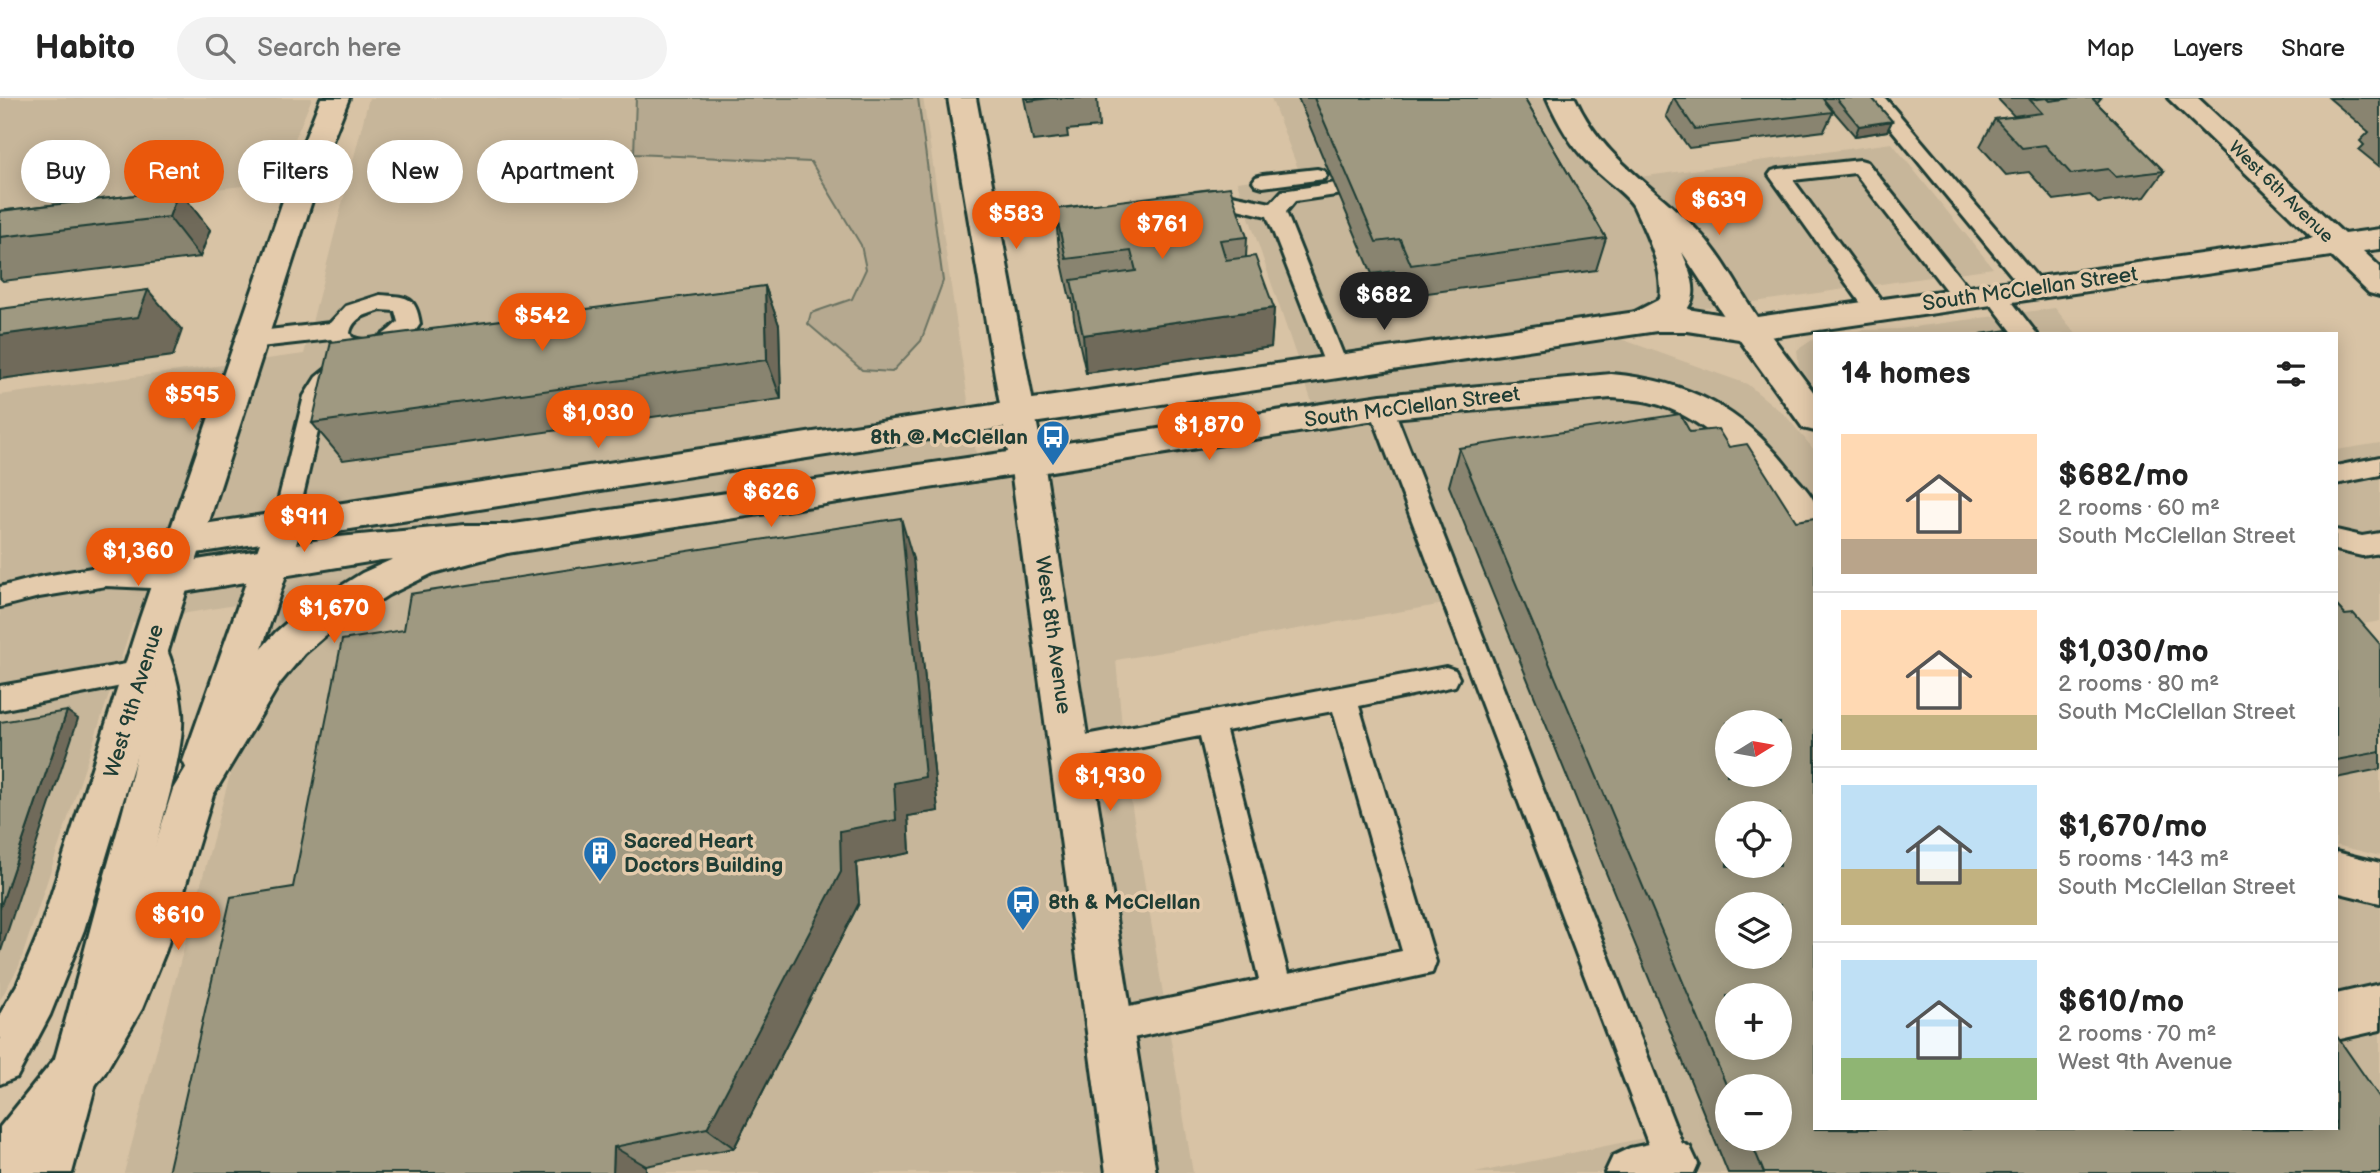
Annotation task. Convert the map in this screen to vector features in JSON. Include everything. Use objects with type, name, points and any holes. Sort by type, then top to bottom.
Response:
[{"type":"street","name":"West 9th Avenue","points":[[0,1060],[12,1021],[62,929],[184,541],[313,154],[335,98]]},
{"type":"street","name":"West 8th Avenue","points":[[962,98],[1027,463],[1131,1173]]},
{"type":"street","points":[[1561,98],[1568,115],[1591,150],[1689,240],[1749,329],[1813,415]]},
{"type":"street","name":"West 6th Avenue","points":[[2182,98],[2380,285]]},
{"type":"street","points":[[1635,193],[1654,220],[1676,282],[1678,296],[1672,306],[1661,314],[1642,322]]},
{"type":"street","name":"South McClellan Street","points":[[184,541],[1019,413],[1642,322],[1688,320],[1749,329],[2380,239]]},
{"type":"street","name":"South McClellan Street","points":[[194,789],[266,670],[290,643],[312,624],[352,597],[424,561],[507,539],[1027,463],[1381,407],[1611,386],[1635,386],[1662,392],[1693,404],[1746,442],[1772,471],[1813,530]]},
{"type":"street","points":[[0,1166],[76,1072],[120,1003],[144,950],[194,789],[284,526]]},
{"type":"street","name":"South McClellan Street","points":[[172,579],[411,542],[458,538],[507,539]]},
{"type":"street","points":[[47,1173],[76,1072],[149,789],[161,732],[162,712],[146,662]]},
{"type":"street","points":[[2338,872],[2380,883]]},
{"type":"street","points":[[2338,1017],[2380,1007]]},
{"type":"lane","points":[[1875,98],[2034,288]]},
{"type":"lane","points":[[1878,310],[1779,175],[1860,166],[1979,296],[2024,332]]},
{"type":"lane","points":[[1263,181],[1332,181],[1289,196],[1275,211]]},
{"type":"lane","points":[[1212,197],[1227,186],[1240,184]]},
{"type":"lane","points":[[1186,201],[1212,197],[1275,211]]},
{"type":"lane","points":[[985,227],[1106,211]]},
{"type":"lane","points":[[1275,211],[1336,367]]},
{"type":"lane","points":[[284,526],[316,396],[333,374],[394,339],[409,324],[407,309],[401,304],[368,304],[348,315],[338,330],[338,338],[350,347],[360,349],[383,345]]},
{"type":"lane","points":[[251,340],[338,330]]},
{"type":"lane","points":[[1381,407],[1651,1169]]},
{"type":"lane","points":[[2338,475],[2380,466]]},
{"type":"lane","points":[[2338,540],[2362,546],[2380,542]]},
{"type":"lane","points":[[106,576],[184,541]]},
{"type":"lane","points":[[0,597],[39,587],[106,576],[172,579]]},
{"type":"lane","points":[[0,698],[146,662]]},
{"type":"lane","points":[[1069,749],[1446,678]]},
{"type":"lane","points":[[1110,1027],[1421,962],[1343,698]]},
{"type":"lane","points":[[1210,722],[1277,992]]},
{"type":"shaded area","points":[[0,98],[312,98],[294,140],[238,140],[238,187],[224,188],[224,140],[124,140],[124,200],[110,201],[110,140],[21,140],[21,203],[95,203],[0,214]]},
{"type":"shaded area","points":[[369,98],[923,98],[980,481],[1322,432],[1237,182],[1300,174],[1271,98],[1546,98],[1567,136],[1609,181],[1892,143],[1993,268],[1754,302],[1576,323],[1747,384],[1786,416],[1813,449],[1813,1130],[2338,1130],[2338,896],[2380,906],[2380,1173],[1475,1173],[1649,1137],[1450,603],[1116,660],[1126,772],[1193,1173],[124,1173],[277,598],[133,622],[19,966],[0,1000],[0,395],[304,354],[342,203],[353,203],[353,161]]},
{"type":"shaded area","points":[[636,98],[918,98],[943,281],[921,341],[892,372],[862,370],[808,324],[811,313],[852,299],[866,269],[861,245],[811,162],[638,154],[638,140],[634,140]]},
{"type":"shaded area","points":[[2055,308],[2074,332],[1851,332],[1899,329]]},
{"type":"shaded area","points":[[1813,339],[1813,384],[1799,367],[1797,350]]},
{"type":"shaded area","points":[[2380,443],[2380,621],[2338,629],[2338,450]]},
{"type":"shaded area","points":[[2338,652],[2380,702],[2380,856],[2338,846]]},
{"type":"building","points":[[1028,98],[1050,98],[1028,101]]},
{"type":"building","points":[[1314,98],[1524,98],[1606,238],[1411,265],[1400,239],[1376,242]]},
{"type":"building","points":[[1674,98],[1822,98],[1833,112],[1695,129]]},
{"type":"building","points":[[1836,98],[1872,98],[1892,121],[1859,126]]},
{"type":"building","points":[[2047,98],[2050,101],[2092,98],[2164,171],[2116,177],[2108,169],[2071,174],[2045,145],[2022,148],[1995,119],[2042,113],[2030,100]]},
{"type":"building","points":[[1230,187],[1247,237],[1220,240],[1226,260],[1255,256],[1274,308],[1083,335],[1071,280],[1136,271],[1131,251],[1066,259],[1055,209]]},
{"type":"building","points":[[124,196],[124,203],[174,203],[169,217],[0,237],[0,211],[68,203],[110,203],[110,198]]},
{"type":"building","points":[[765,286],[767,360],[312,423],[331,342]]},
{"type":"building","points":[[148,290],[138,317],[0,335],[0,309]]},
{"type":"building","points":[[1680,414],[1690,432],[1718,429],[1729,447],[1747,444],[1796,521],[1813,518],[1813,1130],[2338,1130],[2338,1038],[2380,1098],[2380,1173],[1764,1173],[1755,1151],[1792,1151],[1792,1074],[1722,1074],[1716,1060],[1792,1060],[1792,983],[1715,983],[1715,1058],[1459,448]]},
{"type":"building","name":"Sacred Heart Doctors Building","points":[[901,518],[925,777],[894,783],[896,820],[840,831],[841,872],[707,1128],[614,1147],[613,1173],[168,1173],[231,897],[293,887],[342,640],[404,630],[410,594]]},
{"type":"building","points":[[2338,607],[2345,615],[2354,614],[2380,644],[2380,752],[2338,760]]},
{"type":"building","points":[[67,711],[0,908],[0,722]]},
{"type":"place","name":"8th @ McClellan","points":[[1053,467]]},
{"type":"place","name":"Sacred Heart Doctors Building","points":[[600,883]]},
{"type":"place","name":"8th & McClellan","points":[[1023,932]]}]
